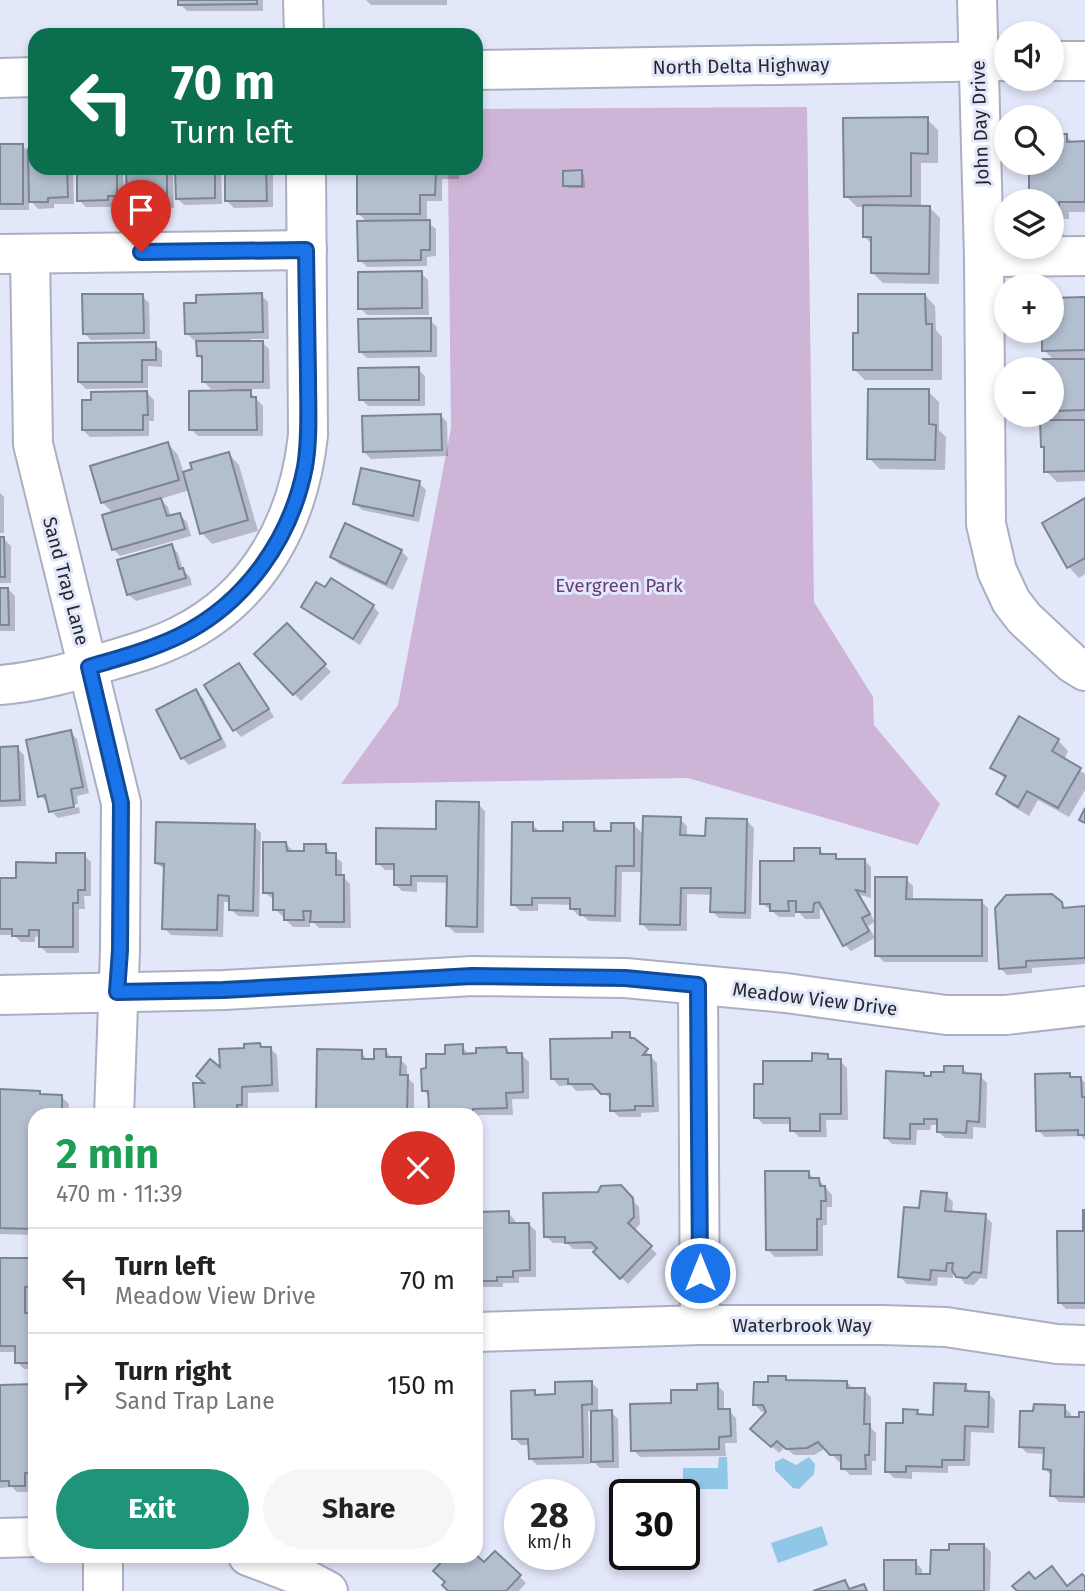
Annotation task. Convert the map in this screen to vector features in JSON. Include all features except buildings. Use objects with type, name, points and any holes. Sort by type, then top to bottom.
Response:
[{"type":"street","points":[[303,0],[304,28]]},
{"type":"street","name":"John Day Drive","points":[[977,0],[992,62],[984,257],[986,524],[997,571],[1011,601],[1024,618],[1072,663],[1085,671]]},
{"type":"street","points":[[1064,61],[1085,61]]},
{"type":"street","name":"North Delta Highway","points":[[483,70],[992,62]]},
{"type":"street","points":[[0,78],[28,78]]},
{"type":"street","points":[[0,685],[22,684],[152,648],[206,620],[247,585],[277,544],[297,495],[308,435],[306,175]]},
{"type":"street","points":[[15,254],[306,250]]},
{"type":"street","name":"Sand Trap Lane","points":[[15,254],[33,444],[121,803],[121,937],[114,1108]]},
{"type":"street","points":[[984,257],[1085,256]]},
{"type":"street","name":"Meadow View Drive","points":[[0,995],[223,990],[472,976],[625,978],[786,993],[946,1014],[1006,1015],[1085,1006]]},
{"type":"street","points":[[698,985],[701,1325]]},
{"type":"street","name":"Waterbrook Way","points":[[483,1332],[701,1325],[946,1327],[1057,1344],[1085,1345]]},
{"type":"street","points":[[0,1538],[28,1537]]},
{"type":"street","points":[[103,1563],[103,1591]]},
{"type":"street","points":[[266,1563],[298,1575],[328,1591]]},
{"type":"green space","name":"Evergreen Park","points":[[807,107],[814,602],[873,697],[874,725],[940,804],[918,845],[688,778],[341,784],[398,705],[451,428],[448,175],[483,175],[483,109]]},
{"type":"water","points":[[719,1457],[727,1457],[728,1489],[700,1489],[700,1479],[683,1479],[683,1468],[718,1468]]},
{"type":"water","points":[[809,1457],[815,1464],[814,1474],[799,1489],[793,1488],[775,1470],[775,1462],[783,1458],[796,1465]]},
{"type":"water","points":[[822,1526],[828,1545],[778,1563],[771,1543]]},
{"type":"route","points":[[141,252],[306,250],[308,435],[304,468],[287,521],[277,544],[247,585],[206,620],[181,635],[152,648],[89,667],[121,803],[120,950],[117,992],[223,990],[472,976],[625,978],[698,985],[700,1273]]}]
